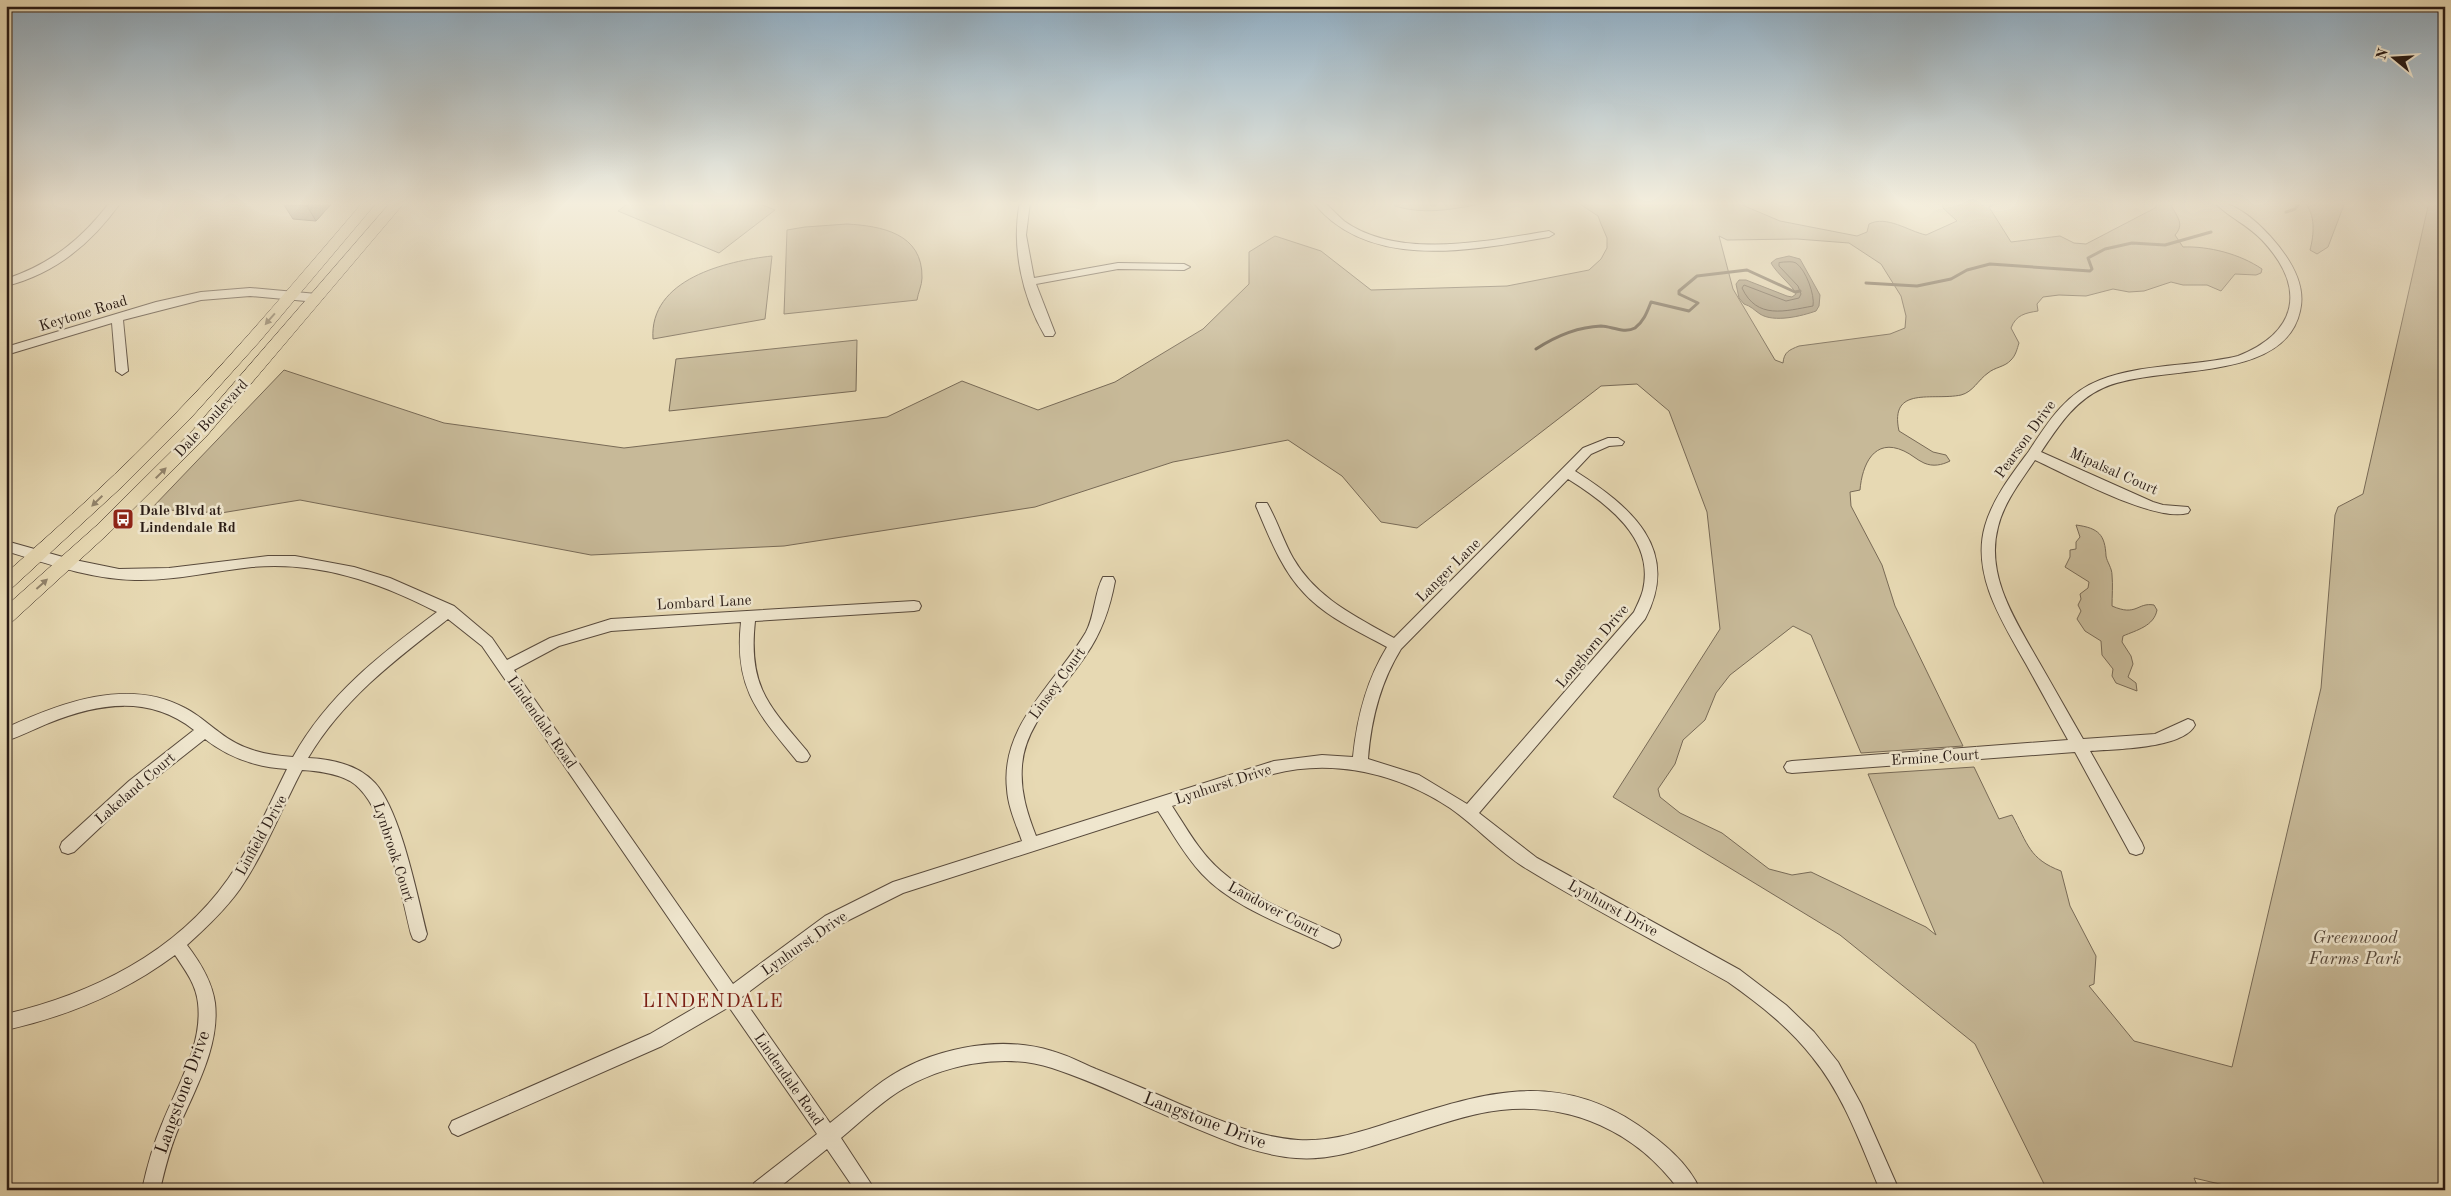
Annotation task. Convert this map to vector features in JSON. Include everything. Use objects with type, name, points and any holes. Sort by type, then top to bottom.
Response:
[{"type":"main road","name":"Dale Boulevard","points":[[6,583],[120,479],[182,417],[322,258]]},
{"type":"main road","name":"Dale Boulevard","points":[[6,617],[66,563],[200,434],[351,258]]},
{"type":"street","points":[[6,283],[41,270],[62,258]]},
{"type":"street","points":[[1024,258],[1030,282],[1050,333]]},
{"type":"street","name":"Pearson Drive","points":[[2136,848],[2077,746],[2005,614],[1995,592],[1990,569],[1989,536],[1996,510],[2066,408],[2079,396],[2093,387],[2124,376],[2146,372],[2191,369],[2231,362],[2261,351],[2281,335],[2289,324],[2296,301],[2293,280],[2281,258]]},
{"type":"street","points":[[1030,282],[1118,266],[1184,267]]},
{"type":"street","name":"Keytone Road","points":[[6,351],[177,300],[215,294],[250,292],[317,298]]},
{"type":"street","points":[[117,318],[122,371]]},
{"type":"street","name":"Langer Lane","points":[[1360,763],[1362,734],[1374,685],[1384,664],[1396,646],[1587,451],[1608,442],[1618,442]]},
{"type":"street","name":"Mipalsal Court","points":[[2033,454],[2148,505],[2164,510],[2183,510]]},
{"type":"street","name":"Longhorn Drive","points":[[1468,814],[1640,615],[1650,592],[1652,578],[1650,557],[1641,536],[1632,522],[1600,492],[1567,472]]},
{"type":"street","points":[[1262,506],[1289,563],[1307,588],[1333,610],[1396,646]]},
{"type":"street","name":"Lindendale Road","points":[[6,546],[97,571],[138,575],[164,574],[267,561],[311,562],[355,572],[449,610],[477,632],[504,668],[866,1190]]},
{"type":"street","name":"Linsey Court","points":[[1031,846],[1016,800],[1014,763],[1019,746],[1036,709],[1093,631],[1101,613],[1108,581]]},
{"type":"street","name":"Lombard Lane","points":[[504,668],[555,642],[611,625],[914,606]]},
{"type":"street","name":"Linfield Drive","points":[[6,1022],[53,1010],[95,994],[122,981],[176,943],[219,902],[237,879],[252,856],[310,741],[342,700],[361,681],[449,610]]},
{"type":"street","points":[[748,616],[746,654],[751,684],[767,712],[802,756]]},
{"type":"street","name":"Lynbrook Court","points":[[6,735],[68,710],[129,700],[146,700],[168,705],[181,712],[235,751],[250,758],[319,764],[343,770],[369,787],[378,799],[402,868],[419,934]]},
{"type":"street","name":"Ermine Court","points":[[1792,767],[2155,740],[2168,736],[2188,725]]},
{"type":"street","name":"Lakeland Court","points":[[68,847],[134,786],[205,730]]},
{"type":"street","name":"Lynhurst Drive","points":[[458,1127],[656,1040],[690,1022],[731,995],[831,921],[899,887],[1274,768],[1322,761],[1360,763],[1380,767],[1424,785],[1468,814],[1508,847],[1532,863],[1734,976],[1783,1012],[1804,1034],[1841,1084],[1890,1190]]},
{"type":"street","name":"Landover Court","points":[[1162,804],[1197,857],[1215,876],[1249,898],[1333,940]]},
{"type":"street","name":"Langstone Drive","points":[[151,1190],[158,1161],[201,1050],[208,1013],[206,992],[199,973],[189,957],[176,943]]},
{"type":"street","name":"Langstone Drive","points":[[761,1190],[828,1136],[908,1076],[950,1059],[1000,1052],[1026,1054],[1066,1064],[1248,1141],[1275,1147],[1312,1149],[1357,1142],[1496,1100],[1546,1098],[1571,1103],[1601,1114],[1626,1127],[1649,1144],[1670,1164],[1691,1190]]},
{"type":"green space","points":[[772,258],[765,319],[653,339],[655,318],[663,301],[677,288],[694,277],[713,269],[754,259]]},
{"type":"green space","points":[[786,258],[918,258],[920,263],[922,281],[917,300],[784,314]]},
{"type":"green space","name":"Greenwood Farms Park","points":[[1249,258],[1330,258],[1371,290],[1507,286],[1589,270],[1601,259],[1725,258],[1733,289],[1775,360],[1783,363],[1788,352],[1799,346],[1890,334],[1905,328],[1906,316],[1901,296],[1881,264],[1872,258],[2241,258],[2262,269],[2261,273],[2256,275],[2235,274],[2221,291],[2207,285],[2183,285],[2171,282],[2144,291],[2129,292],[2113,289],[2086,296],[2059,295],[2043,297],[2037,304],[2038,311],[2021,315],[2013,324],[2011,328],[2019,343],[2013,358],[2009,362],[1991,371],[1972,389],[1961,395],[1916,398],[1907,401],[1901,407],[1898,416],[1899,431],[1933,452],[1946,455],[1950,461],[1931,465],[1894,448],[1885,448],[1877,451],[1867,463],[1860,490],[1850,492],[1851,506],[1882,565],[1895,606],[1963,746],[1861,753],[1811,635],[1793,626],[1730,675],[1716,693],[1705,720],[1683,740],[1675,764],[1658,789],[1660,797],[1680,813],[1722,833],[1769,869],[1792,875],[1811,872],[1926,927],[1936,935],[1868,774],[1974,767],[1999,819],[2012,815],[2030,849],[2036,856],[2061,871],[2070,906],[2096,956],[2094,984],[2089,986],[2134,1041],[2232,1067],[2321,688],[2335,515],[2338,507],[2363,494],[2416,258],[2445,258],[2445,1190],[2245,1190],[2194,1178],[2199,1190],[2047,1190],[1975,1044],[1840,935],[1613,797],[1720,629],[1707,512],[1669,411],[1637,384],[1601,386],[1417,528],[1381,522],[1342,476],[1288,440],[1173,462],[1035,507],[784,546],[591,555],[300,500],[221,513],[151,509],[284,370],[444,423],[624,448],[887,417],[962,381],[1038,410],[1115,382],[1203,329],[1249,284]]},
{"type":"green space","points":[[857,340],[856,391],[669,411],[676,359]]},
{"type":"green space","points":[[2076,525],[2090,528],[2102,538],[2112,572],[2112,606],[2132,610],[2144,605],[2154,605],[2157,610],[2149,624],[2123,636],[2122,642],[2131,656],[2133,664],[2128,677],[2136,683],[2137,691],[2116,683],[2112,676],[2113,669],[2102,655],[2101,641],[2085,631],[2077,619],[2081,611],[2078,605],[2081,599],[2080,594],[2088,588],[2089,582],[2065,567],[2070,557],[2070,550],[2076,549],[2076,542],[2080,537]]},
{"type":"water","points":[[1776,259],[1800,259],[1820,295],[1819,306],[1816,311],[1796,317],[1766,317],[1744,304],[1739,298],[1736,284],[1739,280],[1746,280],[1787,296],[1792,297],[1796,294],[1771,263]]},
{"type":"waterway","points":[[1866,283],[1917,286],[1951,279],[1967,270],[1990,264],[2090,271],[2092,269],[2088,258]]},
{"type":"waterway","points":[[1536,349],[1559,336],[1583,328],[1605,326],[1631,330],[1643,319],[1651,302],[1689,311],[1698,303],[1679,294],[1679,291],[1697,276],[1747,270],[1795,292],[1800,291]]},
{"type":"place","name":"Dale Blvd at Lindendale Rd","points":[[123,519]]},
{"type":"district","name":"LINDENDALE","points":[[713,1000]]}]
